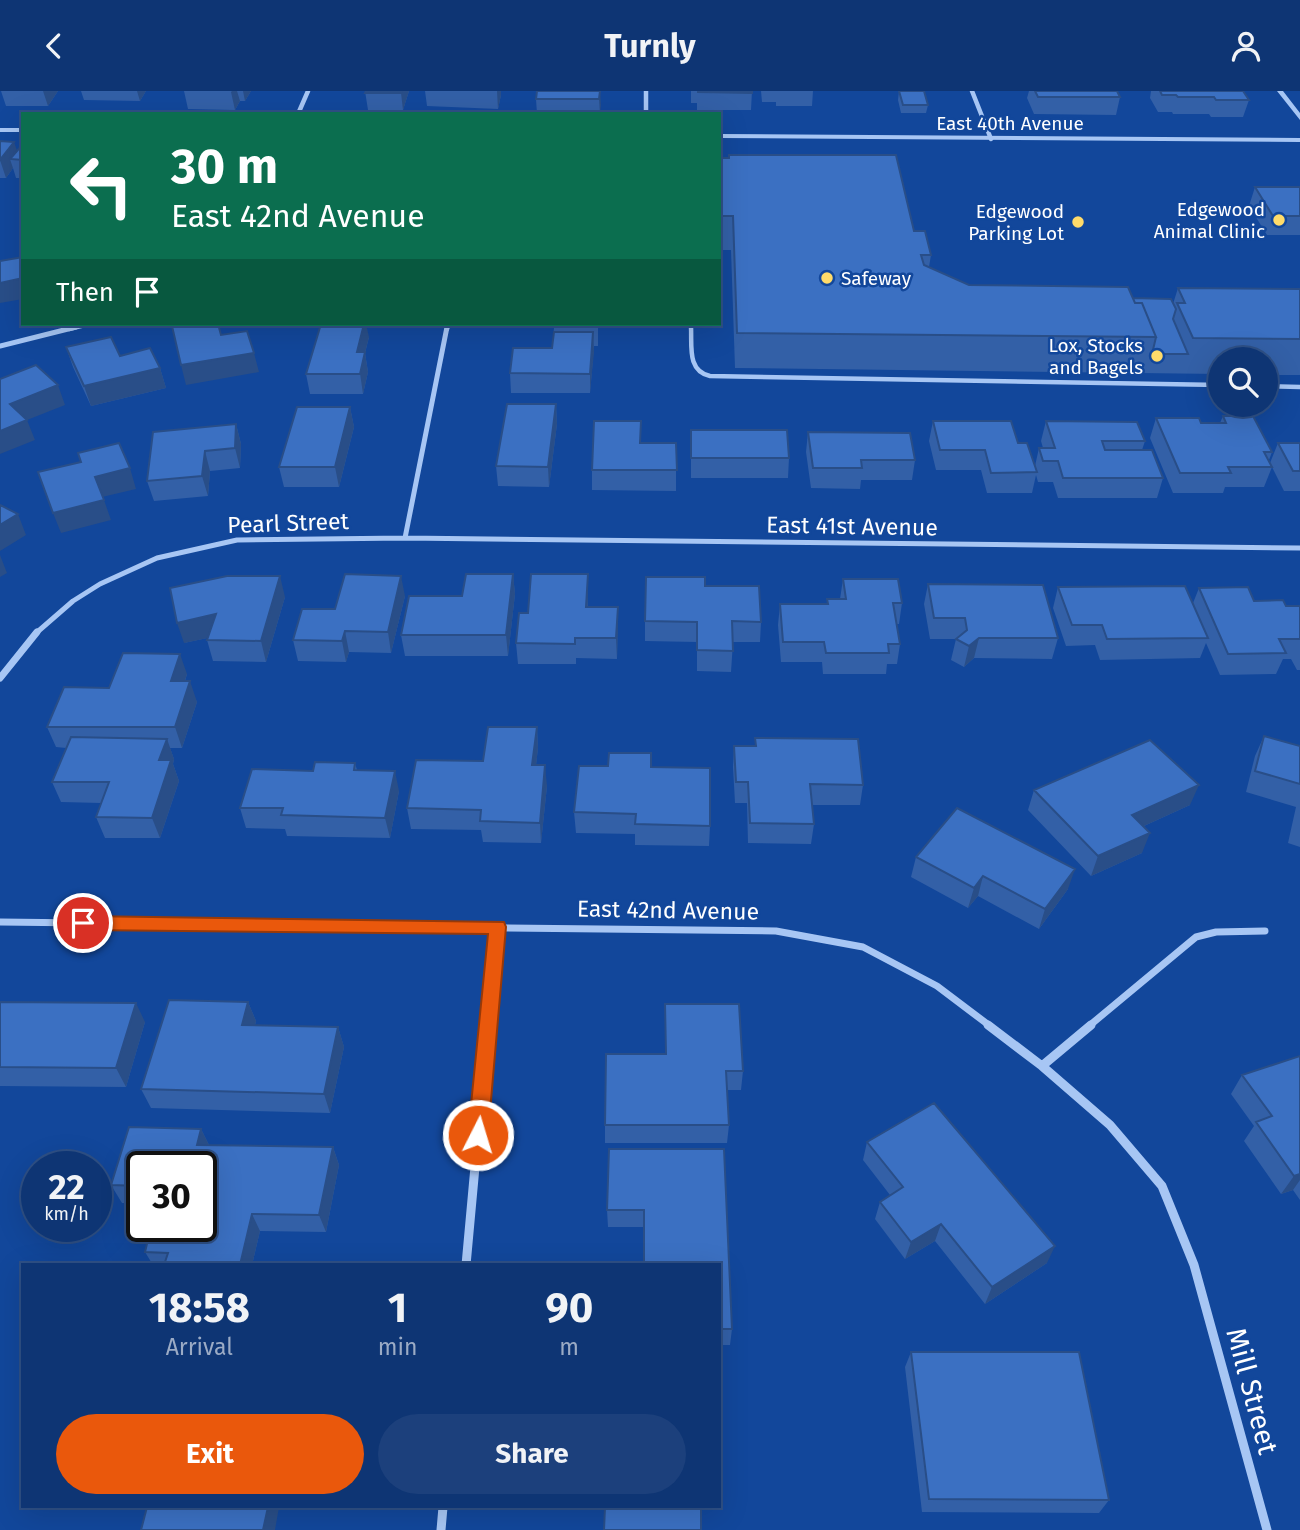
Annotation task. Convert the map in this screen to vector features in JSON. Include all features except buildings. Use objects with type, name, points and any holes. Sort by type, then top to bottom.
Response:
[{"type":"street","points":[[299,112],[308,91]]},
{"type":"street","points":[[646,91],[646,112]]},
{"type":"street","points":[[972,91],[991,139]]},
{"type":"street","points":[[1280,91],[1300,118]]},
{"type":"street","points":[[0,130],[21,130]]},
{"type":"street","name":"East 40th Avenue","points":[[721,137],[1300,140]]},
{"type":"street","points":[[0,346],[81,326]]},
{"type":"street","points":[[405,538],[448,326]]},
{"type":"street","name":"East 41st Avenue","points":[[405,538],[1300,548]]},
{"type":"street","name":"Pearl Street","points":[[0,678],[30,638],[73,601],[126,570],[157,558],[237,540],[405,538]]},
{"type":"street","name":"East 42nd Avenue","points":[[0,922],[776,931],[863,947],[937,986],[1042,1066],[1110,1125],[1162,1186],[1194,1265]]},
{"type":"street","points":[[466,1263],[498,927]]},
{"type":"street","points":[[1042,1066],[1196,937],[1216,932],[1265,931]]},
{"type":"street","name":"Mill Street","points":[[1194,1265],[1267,1530]]},
{"type":"street","points":[[441,1530],[443,1508]]},
{"type":"lane","points":[[691,326],[693,365],[701,374],[710,376],[1208,385]]},
{"type":"lane","points":[[1278,386],[1300,387]]},
{"type":"place","name":"Edgewood Animal Clinic","points":[[1279,220]]},
{"type":"place","name":"Edgewood Parking Lot","points":[[1078,222]]},
{"type":"place","name":"Safeway","points":[[827,278]]},
{"type":"place","name":"Lox, Stocks and Bagels","points":[[1157,356]]},
{"type":"route","points":[[83,923],[498,927],[478,1135]]}]
